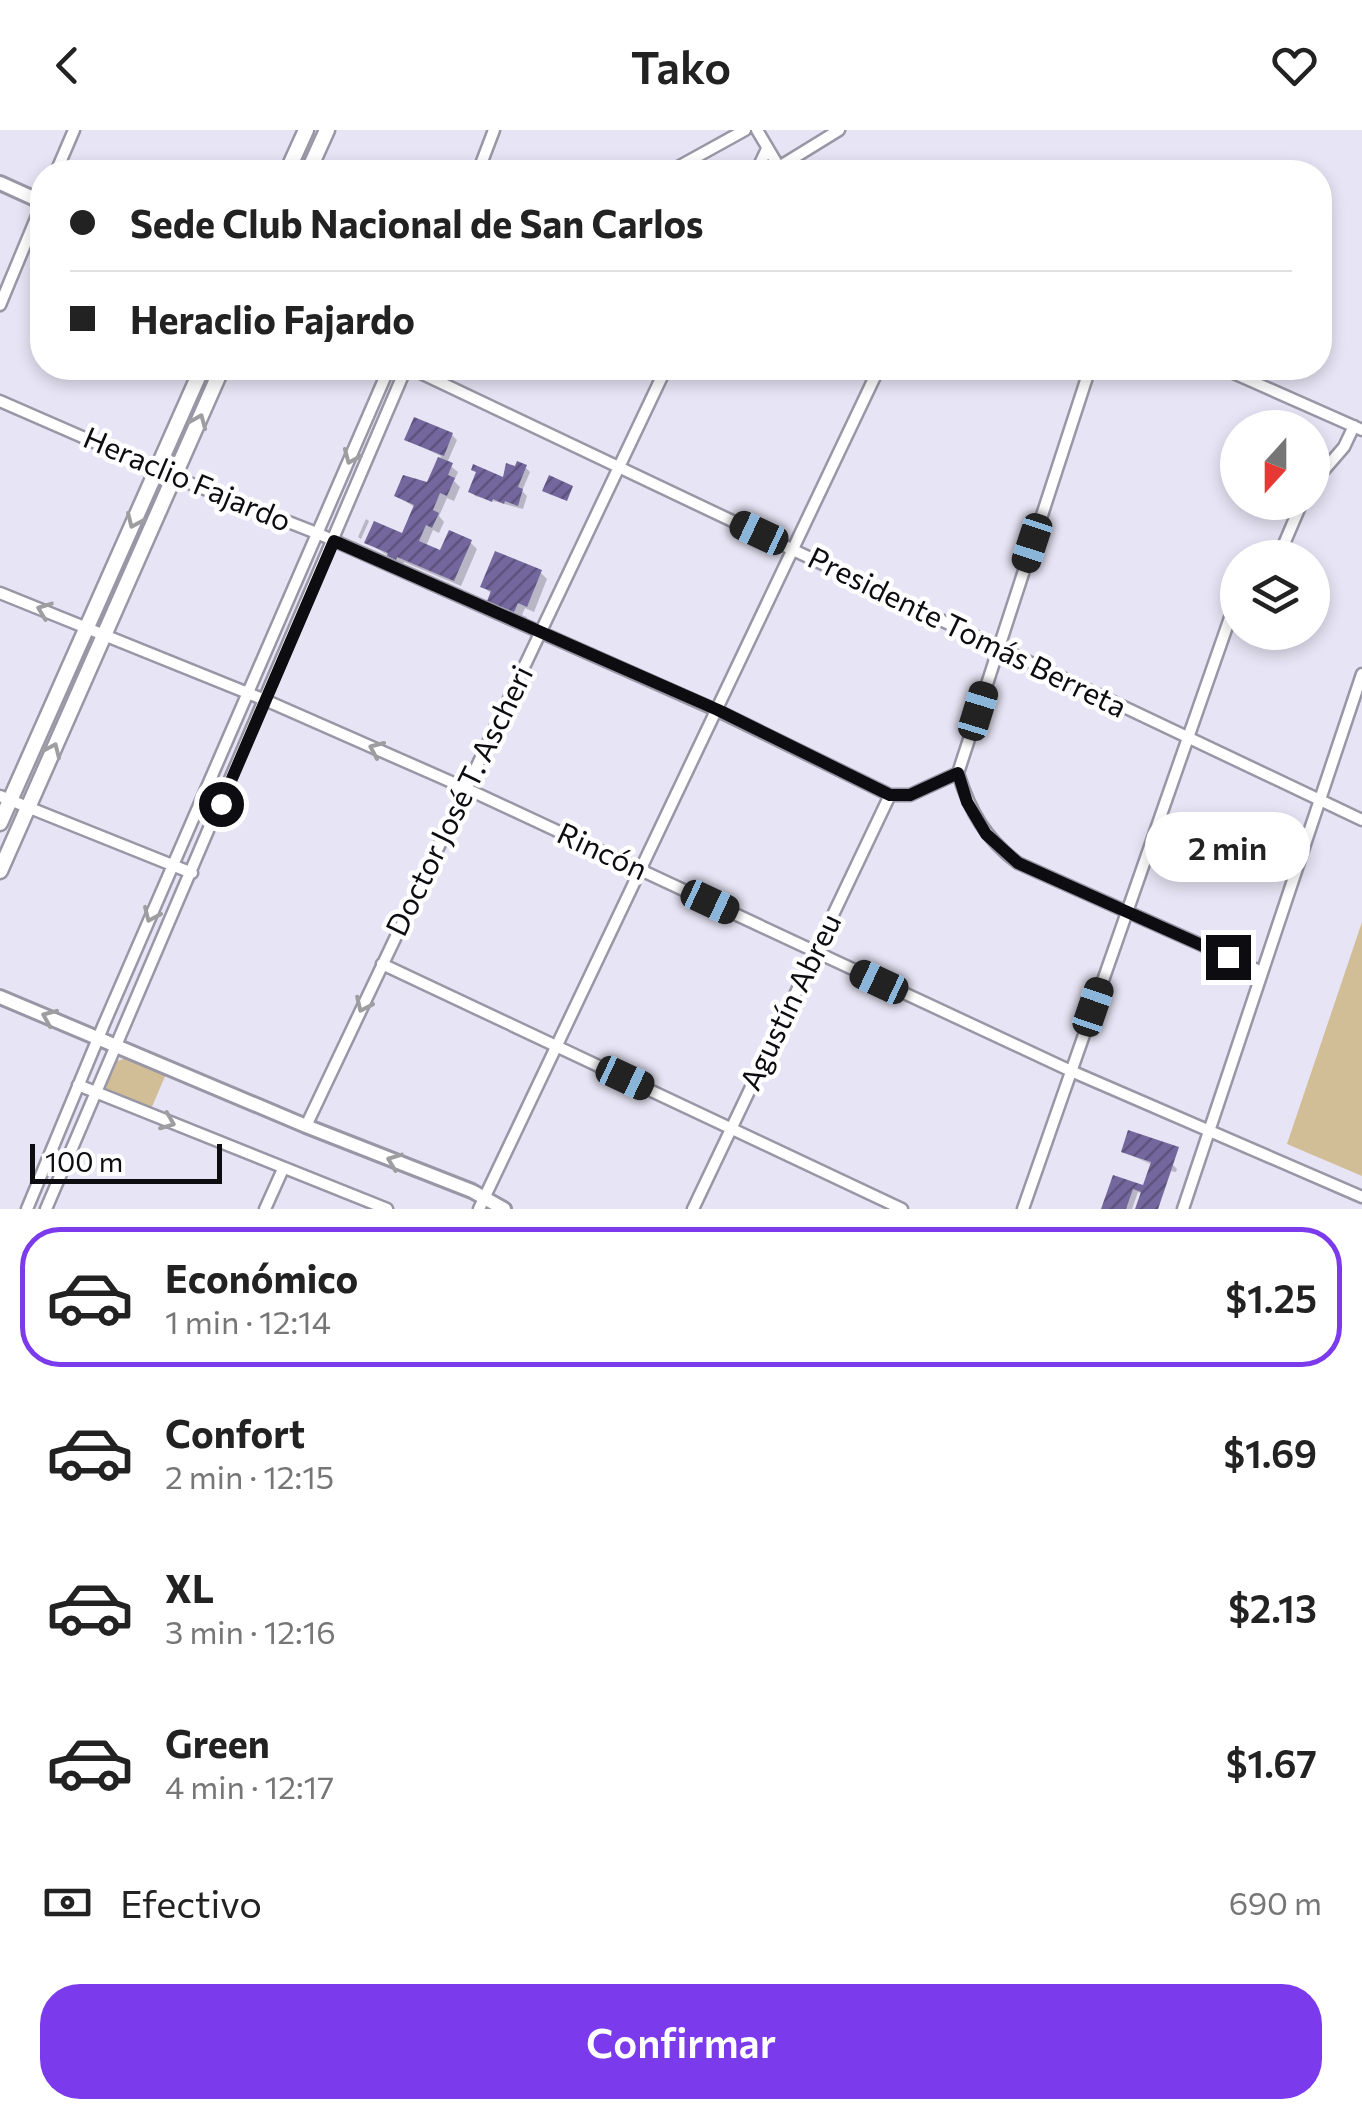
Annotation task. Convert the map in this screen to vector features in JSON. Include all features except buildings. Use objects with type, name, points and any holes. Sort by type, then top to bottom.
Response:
[{"type":"main road","points":[[292,160],[306,130]]},
{"type":"main road","points":[[313,160],[327,130]]},
{"type":"main road","points":[[0,824],[5,798],[88,627],[197,380]]},
{"type":"main road","points":[[0,871],[217,380]]},
{"type":"street","points":[[61,160],[74,130]]},
{"type":"street","points":[[483,160],[494,130]]},
{"type":"street","points":[[690,160],[745,130]]},
{"type":"street","points":[[758,130],[776,160]]},
{"type":"street","points":[[798,160],[839,130]]},
{"type":"street","points":[[762,160],[768,149]]},
{"type":"street","points":[[0,183],[30,197]]},
{"type":"street","points":[[0,305],[30,232]]},
{"type":"street","points":[[27,1209],[384,380]]},
{"type":"street","points":[[46,1209],[403,380]]},
{"type":"street","name":"Presidente Tomás Berreta","points":[[434,380],[1362,820]]},
{"type":"street","name":"Doctor José T. Ascheri","points":[[306,1126],[660,380]]},
{"type":"street","points":[[482,1203],[873,380]]},
{"type":"street","points":[[1086,380],[958,773],[975,818],[1001,850],[1038,874],[1262,972]]},
{"type":"street","points":[[1249,380],[1358,428],[1330,463]]},
{"type":"street","name":"Heraclio Fajardo","points":[[0,401],[174,477],[319,534],[718,710],[890,795]]},
{"type":"street","name":"Rincón","points":[[0,593],[265,700],[465,788],[1072,1071],[1362,1198]]},
{"type":"street","points":[[1023,1209],[1220,644]]},
{"type":"street","points":[[1183,1209],[1362,674]]},
{"type":"street","points":[[890,795],[910,795],[958,773]]},
{"type":"street","name":"Agustín Abreu","points":[[693,1209],[890,795]]},
{"type":"street","points":[[5,798],[192,873]]},
{"type":"street","points":[[382,964],[902,1209]]},
{"type":"street","points":[[0,996],[482,1203],[504,1209]]},
{"type":"street","points":[[78,1085],[387,1209]]},
{"type":"street","points":[[265,1209],[283,1169]]},
{"type":"shaded area","points":[[1362,922],[1362,1176],[1287,1144]]},
{"type":"shaded area","points":[[126,1058],[166,1074],[151,1109],[104,1091],[117,1061]]},
{"type":"route","points":[[221,804],[334,541],[718,710],[890,795],[910,795],[932,788],[958,773],[975,818],[1001,850],[1018,863],[1228,957]]}]
